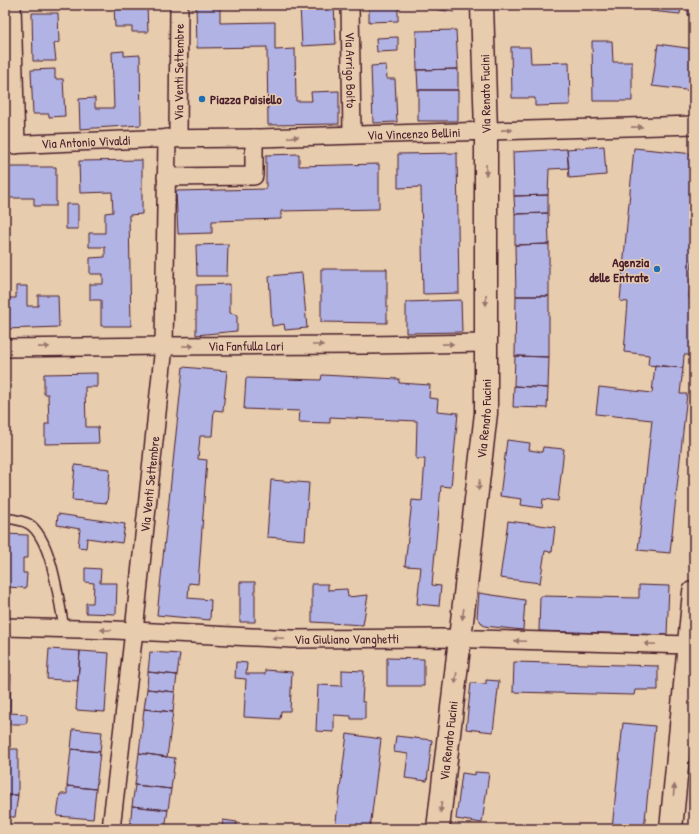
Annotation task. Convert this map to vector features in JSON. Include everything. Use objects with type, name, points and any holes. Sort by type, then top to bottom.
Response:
[{"type":"main road","name":"Via Renato Fucini","points":[[438,829],[486,421],[486,130],[482,5]]},
{"type":"main road","points":[[671,829],[694,592]]},
{"type":"street","points":[[10,145],[12,5]]},
{"type":"street","name":"Via Venti Settembre","points":[[111,829],[134,631],[164,346],[166,177],[172,138],[179,5]]},
{"type":"street","name":"Via Arrigo Boito","points":[[350,5],[352,134]]},
{"type":"street","name":"Via Vincenzo Bellini","points":[[172,138],[254,138],[694,125]]},
{"type":"street","name":"Via Antonio Vivaldi","points":[[10,145],[172,138]]},
{"type":"street","points":[[166,177],[254,176],[254,138]]},
{"type":"street","name":"Via Fanfulla Lari","points":[[5,348],[486,343]]},
{"type":"street","name":"Via Giuliano Vanghetti","points":[[5,627],[64,628],[292,639],[460,639],[689,645]]},
{"type":"lane","points":[[5,518],[18,520],[29,524],[42,540],[51,561],[64,628]]},
{"type":"building","points":[[114,5],[147,5],[148,32],[132,32],[132,27],[115,27]]},
{"type":"building","points":[[196,5],[220,5],[220,23],[275,22],[275,50],[295,49],[296,101],[312,101],[311,92],[339,91],[339,124],[268,125],[267,47],[197,48]]},
{"type":"building","points":[[300,5],[334,5],[336,44],[302,46]]},
{"type":"building","points":[[369,5],[398,5],[398,21],[369,22]]},
{"type":"building","points":[[420,5],[455,5],[454,12],[419,7]]},
{"type":"building","points":[[651,5],[681,5],[680,14],[650,11]]},
{"type":"building","points":[[688,5],[694,5],[694,15],[688,15]]},
{"type":"building","points":[[32,13],[58,13],[59,42],[54,44],[56,61],[33,61]]},
{"type":"building","points":[[456,30],[458,69],[417,70],[416,31]]},
{"type":"building","points":[[398,37],[398,51],[377,52],[376,38]]},
{"type":"building","points":[[592,41],[612,41],[613,62],[632,62],[632,101],[593,101]]},
{"type":"building","points":[[658,44],[694,49],[694,91],[652,86]]},
{"type":"building","points":[[511,47],[530,47],[531,63],[569,62],[570,105],[535,106],[535,98],[512,98]]},
{"type":"building","points":[[124,51],[124,56],[140,55],[141,125],[80,129],[79,99],[95,98],[95,108],[114,108],[112,52]]},
{"type":"building","points":[[386,65],[387,79],[395,79],[397,122],[373,123],[371,66]]},
{"type":"building","points":[[55,69],[55,79],[63,79],[65,116],[49,117],[49,114],[33,114],[31,70]]},
{"type":"building","points":[[458,69],[458,90],[418,90],[417,70]]},
{"type":"building","points":[[418,90],[458,90],[458,121],[418,121]]},
{"type":"building","points":[[604,146],[606,175],[569,178],[567,149]]},
{"type":"building","name":"Agenzia delle Entrate","points":[[634,148],[694,154],[694,239],[689,298],[694,299],[694,332],[692,355],[684,355],[683,368],[648,365],[649,355],[624,352],[628,302],[620,301]]},
{"type":"building","points":[[567,149],[569,168],[549,169],[548,195],[514,196],[513,152]]},
{"type":"building","points":[[457,153],[459,293],[423,294],[421,187],[398,188],[398,154]]},
{"type":"building","points":[[299,154],[299,166],[379,164],[379,209],[281,211],[281,219],[212,221],[212,233],[178,234],[176,191],[266,189],[266,155]]},
{"type":"building","points":[[142,160],[142,214],[129,215],[131,326],[101,326],[101,300],[90,300],[90,284],[103,284],[103,274],[90,274],[90,258],[105,257],[105,247],[89,247],[89,233],[105,233],[105,213],[113,212],[112,192],[80,193],[79,161]]},
{"type":"building","points":[[5,167],[56,167],[56,206],[34,206],[34,198],[5,198]]},
{"type":"building","points":[[548,195],[548,213],[515,214],[514,196]]},
{"type":"building","points":[[66,204],[78,204],[78,229],[66,229]]},
{"type":"building","points":[[548,213],[549,244],[515,245],[515,214]]},
{"type":"building","points":[[228,244],[227,276],[197,276],[196,245]]},
{"type":"building","points":[[549,244],[549,296],[516,296],[515,245]]},
{"type":"building","points":[[321,269],[387,269],[387,323],[321,322]]},
{"type":"building","points":[[302,273],[307,328],[285,330],[284,324],[272,326],[269,276]]},
{"type":"building","points":[[230,284],[230,313],[237,315],[237,331],[196,335],[196,285]]},
{"type":"building","points":[[16,286],[27,286],[27,306],[38,306],[38,295],[58,295],[59,327],[5,329],[5,305],[9,305],[9,298],[16,298]]},
{"type":"building","points":[[516,296],[549,296],[549,357],[515,356]]},
{"type":"building","points":[[461,300],[462,332],[406,333],[406,302]]},
{"type":"building","points":[[515,356],[549,357],[548,388],[514,386]]},
{"type":"building","points":[[655,365],[683,368],[680,394],[687,394],[670,553],[638,550],[652,420],[596,414],[599,387],[652,393]]},
{"type":"building","points":[[183,367],[227,371],[223,411],[214,410],[212,436],[200,436],[198,459],[207,460],[198,584],[189,583],[188,598],[211,600],[210,620],[157,615]]},
{"type":"building","points":[[97,373],[97,387],[85,387],[86,427],[98,427],[99,443],[45,444],[45,424],[49,424],[48,394],[44,394],[44,374]]},
{"type":"building","points":[[322,375],[399,379],[399,383],[430,385],[429,398],[438,399],[437,411],[458,413],[451,487],[441,486],[432,585],[441,586],[439,606],[417,604],[421,567],[405,566],[412,500],[422,501],[425,459],[416,459],[417,421],[330,417],[330,423],[299,422],[300,411],[244,409],[246,378],[321,380]]},
{"type":"building","points":[[514,386],[548,388],[547,408],[513,407]]},
{"type":"building","points":[[507,440],[530,443],[529,450],[542,452],[543,447],[564,449],[558,501],[543,499],[542,508],[521,505],[522,499],[500,496]]},
{"type":"building","points":[[75,465],[110,469],[107,503],[72,500]]},
{"type":"building","points":[[271,480],[309,483],[305,540],[267,537]]},
{"type":"building","points":[[58,514],[125,524],[122,543],[87,538],[86,548],[78,547],[80,529],[57,525]]},
{"type":"building","points":[[508,521],[555,527],[552,552],[545,551],[540,583],[500,578]]},
{"type":"building","points":[[5,534],[28,535],[28,558],[23,558],[23,573],[27,573],[26,588],[5,587]]},
{"type":"building","points":[[85,568],[101,569],[100,583],[117,583],[116,614],[86,613],[86,603],[93,603],[94,583],[85,582]]},
{"type":"building","points":[[240,582],[255,582],[255,622],[240,622]]},
{"type":"building","points":[[312,584],[328,584],[328,590],[347,589],[348,597],[368,595],[363,625],[312,622]]},
{"type":"building","points":[[639,585],[669,586],[667,635],[539,631],[540,596],[639,598]]},
{"type":"building","points":[[479,593],[525,600],[523,630],[484,626],[477,617]]},
{"type":"building","points":[[49,649],[80,651],[78,681],[47,679]]},
{"type":"building","points":[[80,651],[109,653],[105,712],[76,710]]},
{"type":"building","points":[[150,652],[180,654],[177,675],[148,672]]},
{"type":"building","points":[[387,658],[424,659],[424,686],[387,686]]},
{"type":"building","points":[[236,662],[247,663],[246,674],[265,674],[265,670],[292,672],[290,711],[281,711],[280,719],[244,717],[246,679],[235,678]]},
{"type":"building","points":[[514,662],[658,666],[658,690],[635,690],[634,695],[513,692]]},
{"type":"building","points":[[342,670],[364,671],[362,702],[365,702],[365,719],[351,719],[351,716],[334,715],[334,732],[316,731],[318,685],[342,686]]},
{"type":"building","points":[[148,672],[177,675],[175,692],[147,689]]},
{"type":"building","points":[[5,674],[11,674],[10,713],[26,714],[27,721],[25,724],[5,724]]},
{"type":"building","points":[[486,680],[499,681],[493,732],[466,729],[471,683],[486,684]]},
{"type":"building","points":[[147,689],[175,692],[173,712],[144,709]]},
{"type":"building","points":[[144,709],[173,712],[167,757],[139,753]]},
{"type":"building","points":[[623,723],[655,726],[644,829],[612,829]]},
{"type":"building","points":[[73,729],[102,732],[100,752],[71,749]]},
{"type":"building","points":[[347,734],[381,739],[370,829],[335,829]]},
{"type":"building","points":[[396,736],[432,740],[427,781],[405,778],[408,754],[394,752]]},
{"type":"building","points":[[5,749],[18,749],[18,795],[5,795]]},
{"type":"building","points":[[71,749],[100,752],[96,789],[67,786]]},
{"type":"building","points":[[139,753],[175,758],[171,789],[135,785]]},
{"type":"building","points":[[475,772],[489,773],[482,823],[456,819],[462,773],[475,775]]},
{"type":"building","points":[[135,785],[171,789],[168,810],[132,806]]},
{"type":"building","points":[[67,786],[96,789],[93,819],[57,816],[60,794],[67,794]]},
{"type":"building","points":[[5,795],[18,795],[15,817],[5,817]]},
{"type":"building","points":[[132,806],[168,810],[165,829],[130,828]]},
{"type":"building","points":[[223,820],[237,822],[236,829],[222,829]]},
{"type":"place","name":"Piazza Paisiello","points":[[202,99]]},
{"type":"place","name":"Agenzia delle Entrate","points":[[657,269]]}]
